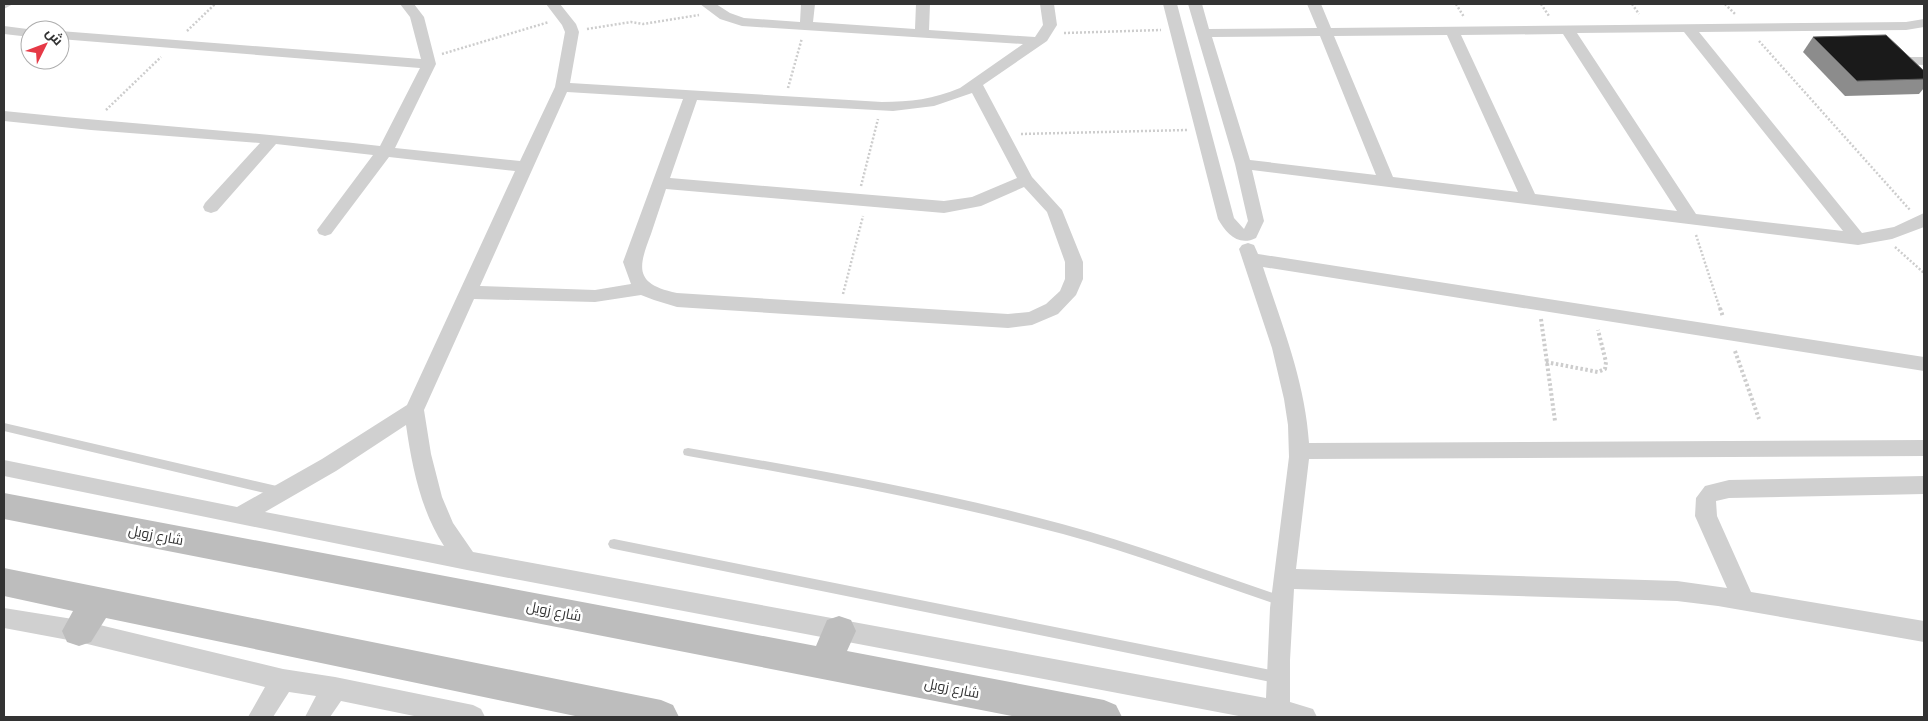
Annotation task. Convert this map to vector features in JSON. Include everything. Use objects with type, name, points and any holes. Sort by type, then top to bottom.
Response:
[{"type":"main road","name":"شارع زويل","points":[[4,506],[1104,717]]},
{"type":"main road","points":[[4,582],[661,717]]},
{"type":"main road","points":[[79,631],[98,601]]},
{"type":"main road","points":[[825,664],[839,631]]},
{"type":"street","points":[[325,230],[385,151],[428,61],[417,17],[407,4]]},
{"type":"street","points":[[467,560],[444,527],[428,488],[418,448],[414,410],[562,87],[568,25],[553,4]]},
{"type":"street","points":[[806,26],[808,4]]},
{"type":"street","points":[[922,33],[923,4]]},
{"type":"street","points":[[562,87],[882,107],[910,107],[953,97],[975,84],[1042,37],[1050,25],[1047,4]]},
{"type":"street","points":[[1170,4],[1226,219],[1232,229],[1244,236],[1250,235],[1256,221],[1243,164],[1195,4]]},
{"type":"street","points":[[1314,4],[1387,182]]},
{"type":"street","points":[[712,8],[742,22],[922,33],[1042,37]]},
{"type":"street","points":[[1204,33],[1747,28],[1906,26],[1924,24]]},
{"type":"street","points":[[1867,26],[1880,38]]},
{"type":"street","points":[[1688,28],[1858,239]]},
{"type":"street","points":[[1567,29],[1690,218]]},
{"type":"street","points":[[4,30],[20,32]]},
{"type":"street","points":[[1452,30],[1529,199]]},
{"type":"street","points":[[70,36],[173,45],[428,61]]},
{"type":"street","points":[[1893,50],[1906,62],[1921,67]]},
{"type":"street","points":[[692,94],[632,262],[634,276],[643,288],[658,296],[678,300],[1008,321],[1032,318],[1052,309],[1067,295],[1074,279],[1074,262],[1054,210],[1026,180],[975,84]]},
{"type":"street","points":[[4,116],[91,125],[272,139],[525,167]]},
{"type":"street","points":[[210,207],[272,139]]},
{"type":"street","points":[[1243,164],[1858,239],[1883,236],[1923,221]]},
{"type":"street","points":[[660,183],[944,207],[976,202],[1026,180]]},
{"type":"street","points":[[1244,236],[1283,347],[1294,399],[1299,451],[1282,601],[1276,677],[1278,712]]},
{"type":"street","points":[[1252,259],[1924,364]]},
{"type":"street","points":[[468,292],[594,296],[643,288]]},
{"type":"street","points":[[239,516],[351,451],[414,410]]},
{"type":"street","points":[[1299,451],[1924,448]]},
{"type":"street","points":[[4,468],[467,560],[1305,717]]},
{"type":"street","points":[[1744,600],[1706,516],[1704,504],[1707,496],[1716,490],[1730,488],[1924,485]]},
{"type":"street","points":[[1285,579],[1677,591],[1744,600],[1924,632]]},
{"type":"street","points":[[4,618],[79,631],[283,680],[335,688],[473,717]]},
{"type":"street","points":[[260,717],[283,680]]},
{"type":"street","points":[[317,717],[335,688]]},
{"type":"lane","points":[[4,428],[282,492]]},
{"type":"lane","points":[[688,452],[890,488],[980,509],[1116,545],[1282,601]]},
{"type":"lane","points":[[614,544],[1276,677]]},
{"type":"path","points":[[91,125],[215,4]]},
{"type":"path","points":[[1726,4],[1923,221]]},
{"type":"path","points":[[428,61],[568,25],[631,22],[644,24],[712,8]]},
{"type":"path","points":[[784,100],[806,26]]},
{"type":"path","points":[[1042,37],[1176,29]]},
{"type":"path","points":[[839,310],[882,107]]},
{"type":"path","points":[[1001,134],[1202,130]]},
{"type":"path","points":[[1883,236],[1924,273]]},
{"type":"path","points":[[1539,303],[1555,421]]},
{"type":"path","points":[[1546,362],[1598,372],[1605,369],[1606,362],[1593,312]]},
{"type":"building","points":[[1886,35],[1924,71],[1924,79],[1857,81],[1813,37]]}]
